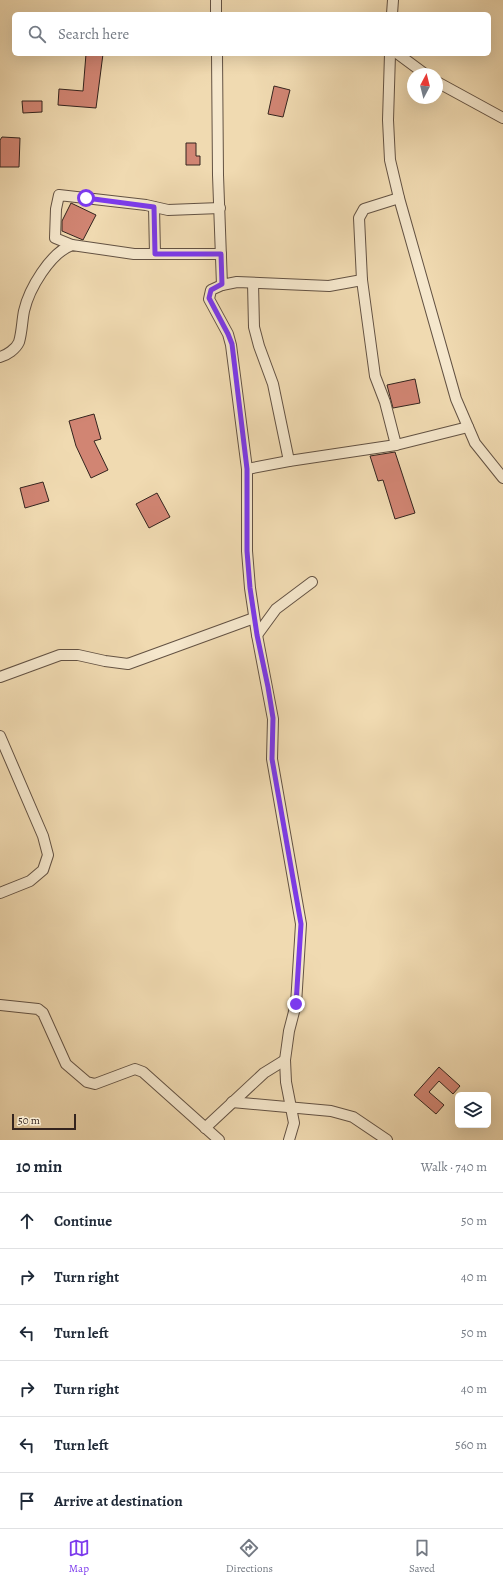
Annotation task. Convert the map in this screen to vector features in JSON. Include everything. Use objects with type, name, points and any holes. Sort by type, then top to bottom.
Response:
[{"type":"street","points":[[216,0],[216,12]]},
{"type":"street","points":[[392,0],[392,12]]},
{"type":"street","points":[[217,56],[218,175],[222,284]]},
{"type":"street","points":[[390,56],[388,120],[390,160],[399,198],[417,257],[456,399],[475,443],[503,478]]},
{"type":"street","points":[[401,56],[417,68]]},
{"type":"street","points":[[443,86],[503,118]]},
{"type":"street","points":[[220,208],[168,210],[68,195],[59,195],[57,200],[55,238],[72,245],[134,254],[221,254]]},
{"type":"street","points":[[396,445],[385,402],[375,376],[362,280],[360,214],[368,207],[399,198]]},
{"type":"street","points":[[154,207],[155,254]]},
{"type":"street","points":[[0,357],[7,355],[19,343],[24,310],[32,288],[62,249],[72,245]]},
{"type":"street","points":[[289,1140],[294,1123],[290,1106],[285,1060],[289,1031],[296,1004],[301,924],[272,759],[272,711],[254,618],[247,551],[247,469],[232,344],[209,298],[211,290],[222,284],[237,282],[329,286],[362,280]]},
{"type":"street","points":[[253,283],[254,327],[259,346],[273,384],[289,461]]},
{"type":"street","points":[[247,469],[289,461],[396,445],[468,427]]},
{"type":"street","points":[[257,635],[276,609],[312,582]]},
{"type":"street","points":[[0,677],[60,655],[78,655],[128,664],[254,618]]},
{"type":"street","points":[[0,736],[43,836],[48,855],[43,870],[30,881],[0,893]]},
{"type":"street","points":[[0,1005],[38,1008],[43,1013],[66,1064],[86,1082],[95,1084],[135,1069],[143,1072],[219,1140]]},
{"type":"street","points":[[205,1128],[264,1073],[285,1060]]},
{"type":"street","points":[[232,1102],[290,1106],[331,1111],[353,1118],[387,1140]]},
{"type":"building","points":[[86,56],[103,56],[96,108],[58,105],[59,89],[83,91]]},
{"type":"building","points":[[274,86],[290,90],[283,117],[268,114]]},
{"type":"building","points":[[22,101],[42,101],[42,112],[23,113]]},
{"type":"building","points":[[2,137],[20,138],[19,167],[0,167],[0,140]]},
{"type":"building","points":[[186,143],[196,143],[196,156],[200,156],[200,165],[186,165]]},
{"type":"building","points":[[71,203],[96,215],[83,240],[62,231],[62,221]]},
{"type":"building","points":[[415,379],[420,403],[393,408],[387,385]]},
{"type":"building","points":[[94,414],[101,439],[94,441],[108,470],[91,478],[76,446],[69,421]]},
{"type":"building","points":[[395,452],[415,513],[395,519],[383,480],[378,481],[370,456]]},
{"type":"building","points":[[43,482],[49,501],[25,508],[20,488]]},
{"type":"building","points":[[157,493],[170,517],[149,528],[136,504]]},
{"type":"building","points":[[439,1067],[460,1086],[453,1094],[439,1081],[429,1092],[444,1105],[436,1114],[414,1095]]},
{"type":"route","points":[[86,198],[154,207],[155,254],[221,254],[222,284],[211,290],[209,298],[232,344],[247,469],[247,551],[250,588],[257,635],[273,718],[272,759],[301,924],[296,1004]]}]
